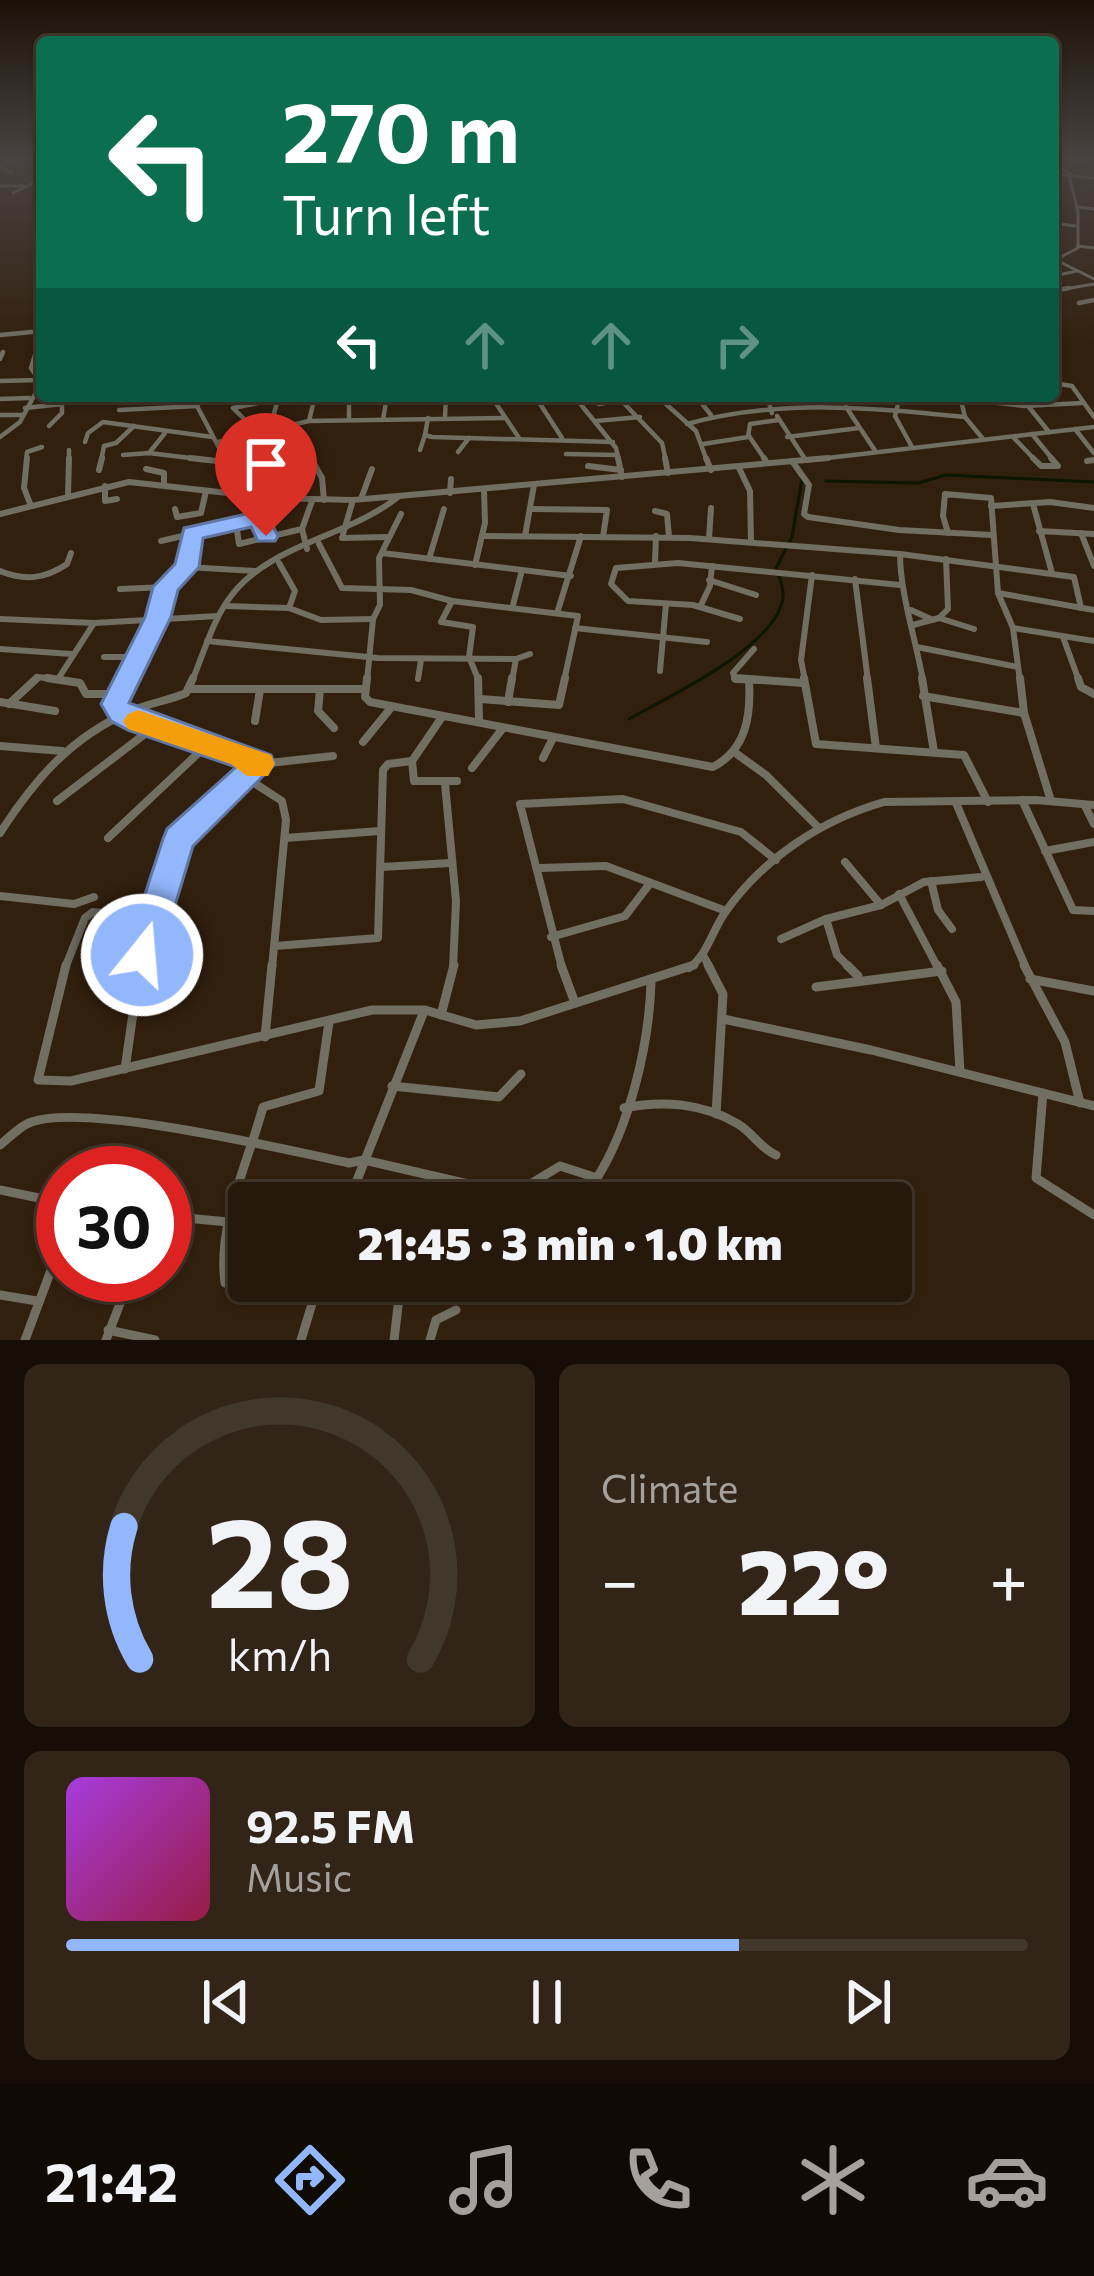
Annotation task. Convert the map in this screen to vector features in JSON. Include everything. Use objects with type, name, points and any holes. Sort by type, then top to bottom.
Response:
[{"type":"street","points":[[1076,222],[1078,246]]},
{"type":"street","points":[[1059,224],[1075,226]]},
{"type":"street","points":[[1059,257],[1078,246],[1094,248]]},
{"type":"street","points":[[1059,260],[1094,282]]},
{"type":"street","points":[[1059,275],[1081,271]]},
{"type":"street","points":[[1059,290],[1094,282]]},
{"type":"street","points":[[1078,303],[1094,300]]},
{"type":"street","points":[[0,335],[36,332]]},
{"type":"street","points":[[0,359],[3,352]]},
{"type":"street","points":[[31,361],[36,353]]},
{"type":"street","points":[[31,361],[36,361]]},
{"type":"street","points":[[31,361],[36,372]]},
{"type":"street","points":[[0,381],[36,380]]},
{"type":"street","points":[[1059,384],[1072,386],[1094,417]]},
{"type":"street","points":[[0,437],[15,428],[36,387]]},
{"type":"street","points":[[0,399],[29,398]]},
{"type":"street","points":[[197,406],[200,402]]},
{"type":"street","points":[[256,431],[233,408],[260,402]]},
{"type":"street","points":[[270,427],[277,402]]},
{"type":"street","points":[[309,422],[314,402]]},
{"type":"street","points":[[349,402],[349,420]]},
{"type":"street","points":[[383,420],[386,402]]},
{"type":"street","points":[[446,402],[446,417]]},
{"type":"street","points":[[495,402],[519,438]]},
{"type":"street","points":[[539,402],[562,439]]},
{"type":"street","points":[[579,402],[613,442],[622,474]]},
{"type":"street","points":[[599,404],[606,402]]},
{"type":"street","points":[[623,402],[662,443],[668,473]]},
{"type":"street","points":[[663,402],[703,444],[711,470]]},
{"type":"street","points":[[701,402],[711,415]]},
{"type":"street","points":[[770,402],[805,459]]},
{"type":"street","points":[[898,402],[894,411],[912,447]]},
{"type":"street","points":[[961,402],[965,417],[983,440]]},
{"type":"street","points":[[992,402],[1024,406],[1082,403]]},
{"type":"street","points":[[1022,402],[1049,432]]},
{"type":"street","points":[[0,415],[62,404],[62,413],[49,426]]},
{"type":"street","points":[[119,410],[197,406]]},
{"type":"street","points":[[197,406],[245,495]]},
{"type":"street","points":[[846,407],[876,452]]},
{"type":"street","points":[[748,426],[777,416],[846,407],[965,417]]},
{"type":"street","points":[[739,413],[767,464]]},
{"type":"street","points":[[687,424],[711,415],[777,416]]},
{"type":"street","points":[[596,422],[640,417]]},
{"type":"street","points":[[420,450],[428,418]]},
{"type":"street","points":[[85,442],[100,423],[215,439],[309,422],[504,418]]},
{"type":"street","points":[[99,470],[104,446],[134,426]]},
{"type":"street","points":[[0,514],[105,486],[164,483],[273,498],[357,500],[622,474],[739,468],[1094,427]]},
{"type":"street","points":[[788,436],[859,428]]},
{"type":"street","points":[[1075,429],[1092,458]]},
{"type":"street","points":[[149,453],[166,432]]},
{"type":"street","points":[[221,450],[297,433]]},
{"type":"street","points":[[1012,437],[1041,466],[1058,466],[1032,434]]},
{"type":"street","points":[[425,435],[613,442]]},
{"type":"street","points":[[703,444],[749,436]]},
{"type":"street","points":[[458,452],[469,438]]},
{"type":"street","points":[[262,440],[264,450]]},
{"type":"street","points":[[31,506],[24,488],[27,452],[42,447]]},
{"type":"street","points":[[68,495],[69,450]]},
{"type":"street","points":[[307,451],[322,478],[324,500]]},
{"type":"street","points":[[123,455],[149,453],[226,462]]},
{"type":"street","points":[[566,454],[618,455]]},
{"type":"street","points":[[791,461],[809,485],[806,516],[992,535]]},
{"type":"street","points":[[588,466],[622,474]]},
{"type":"street","points":[[739,468],[749,488],[751,542]]},
{"type":"street","points":[[146,469],[164,473],[164,483]]},
{"type":"street","points":[[341,536],[372,469]]},
{"type":"street","points":[[450,493],[452,479]]},
{"type":"street","points":[[525,536],[534,485]]},
{"type":"street","points":[[105,486],[105,501],[117,500]]},
{"type":"street","points":[[475,565],[484,490]]},
{"type":"street","points":[[175,509],[181,518],[201,513],[206,491]]},
{"type":"street","points":[[948,533],[943,516],[946,493],[988,497],[998,593],[1013,628],[1024,713],[1051,801]]},
{"type":"street","points":[[0,833],[28,788],[74,738],[181,697],[218,616],[240,586],[278,562],[341,536],[398,497]]},
{"type":"street","points":[[161,541],[259,518],[273,498]]},
{"type":"street","points":[[307,549],[302,529],[313,500]]},
{"type":"street","points":[[992,506],[1033,503],[1094,508]]},
{"type":"street","points":[[1033,503],[1052,573]]},
{"type":"street","points":[[709,539],[711,508]]},
{"type":"street","points":[[429,559],[444,509]]},
{"type":"street","points":[[532,509],[607,510],[603,536]]},
{"type":"street","points":[[655,512],[667,514],[669,537]]},
{"type":"street","points":[[400,514],[382,553],[380,605],[373,620],[365,689],[370,702],[707,767],[721,765],[734,752],[751,720],[748,682]]},
{"type":"street","points":[[259,518],[266,536]]},
{"type":"street","points":[[236,523],[237,544],[302,529]]},
{"type":"street","points":[[1039,531],[1094,534]]},
{"type":"street","points":[[192,533],[187,567],[166,587],[158,617],[115,704],[126,715],[154,727],[260,764],[333,756]]},
{"type":"street","points":[[1081,533],[1094,566]]},
{"type":"street","points":[[341,536],[388,538]]},
{"type":"street","points":[[482,536],[656,536],[946,559],[1076,578],[1081,608]]},
{"type":"street","points":[[558,610],[581,536]]},
{"type":"street","points":[[656,536],[656,562]]},
{"type":"street","points":[[320,544],[339,586],[380,586],[452,601],[576,614],[559,705],[480,699]]},
{"type":"street","points":[[0,571],[44,578],[68,564],[71,553]]},
{"type":"street","points":[[382,553],[571,576]]},
{"type":"street","points":[[900,554],[900,585],[910,610],[934,752]]},
{"type":"street","points":[[913,625],[936,619],[948,609],[946,559]]},
{"type":"street","points":[[278,562],[295,591],[289,608]]},
{"type":"street","points":[[740,619],[700,607],[628,601],[611,584],[616,568],[656,562],[712,565],[900,585]]},
{"type":"street","points":[[700,607],[712,565]]},
{"type":"street","points":[[187,567],[258,572]]},
{"type":"street","points":[[513,605],[522,570]]},
{"type":"street","points":[[812,575],[801,660],[816,744],[968,757],[988,802]]},
{"type":"street","points":[[855,578],[877,749]]},
{"type":"street","points":[[709,580],[756,595]]},
{"type":"street","points":[[119,590],[166,587]]},
{"type":"street","points":[[998,593],[1094,610]]},
{"type":"street","points":[[452,601],[441,622],[473,628],[470,657],[480,699],[479,722]]},
{"type":"street","points":[[660,671],[666,604]]},
{"type":"street","points":[[226,606],[289,608],[321,620],[373,620]]},
{"type":"street","points":[[910,610],[974,629]]},
{"type":"street","points":[[0,619],[94,622],[218,616]]},
{"type":"street","points":[[58,679],[94,622]]},
{"type":"street","points":[[574,628],[707,642]]},
{"type":"street","points":[[1013,628],[1094,640]]},
{"type":"street","points":[[1063,636],[1081,688],[1094,694]]},
{"type":"street","points":[[207,641],[421,661],[530,654]]},
{"type":"street","points":[[917,646],[1018,667]]},
{"type":"street","points":[[754,649],[733,674],[735,680],[803,683]]},
{"type":"street","points":[[0,650],[72,654]]},
{"type":"street","points":[[104,657],[139,657]]},
{"type":"street","points":[[508,702],[516,658]]},
{"type":"street","points":[[418,679],[421,661]]},
{"type":"street","points":[[4,703],[38,676],[80,683],[86,694],[120,694]]},
{"type":"street","points":[[188,689],[365,689]]},
{"type":"street","points":[[320,690],[318,711],[334,728]]},
{"type":"street","points":[[255,721],[260,691]]},
{"type":"street","points":[[923,696],[1024,713]]},
{"type":"street","points":[[4,703],[56,711]]},
{"type":"street","points":[[364,742],[390,709]]},
{"type":"street","points":[[275,946],[378,938],[383,770],[412,761],[442,717]]},
{"type":"street","points":[[57,801],[154,727]]},
{"type":"street","points":[[472,768],[502,728]]},
{"type":"street","points":[[543,758],[554,738]]},
{"type":"street","points":[[108,838],[208,744]]},
{"type":"street","points":[[0,746],[62,751]]},
{"type":"street","points":[[734,752],[778,785],[818,827]]},
{"type":"street","points":[[412,761],[414,781],[457,782]]},
{"type":"street","points":[[124,1070],[136,983],[179,839],[260,764]]},
{"type":"street","points":[[248,779],[282,800],[286,838],[266,1037]]},
{"type":"street","points":[[441,1015],[454,971],[445,784]]},
{"type":"street","points":[[575,1003],[551,937],[539,868],[520,804],[623,799],[734,829],[776,860]]},
{"type":"street","points":[[1022,800],[1073,910],[1094,911]]},
{"type":"street","points":[[0,896],[74,904],[95,894],[57,988],[38,1080],[71,1081],[372,1010],[425,1010],[476,1025],[495,1025],[651,983],[693,967],[726,911],[776,860],[818,827],[884,802],[1051,801],[1089,805],[1094,824]]},
{"type":"street","points":[[956,803],[982,877],[1064,1042],[1080,1102]]},
{"type":"street","points":[[286,838],[380,831]]},
{"type":"street","points":[[1046,851],[1094,842]]},
{"type":"street","points":[[845,862],[881,904]]},
{"type":"street","points":[[381,868],[450,863]]},
{"type":"street","points":[[539,868],[606,866],[648,886],[726,911]]},
{"type":"street","points":[[781,940],[931,881],[982,877]]},
{"type":"street","points":[[931,881],[938,910],[952,929]]},
{"type":"street","points":[[551,937],[625,916],[648,886]]},
{"type":"street","points":[[898,894],[943,970],[956,1002],[960,1072]]},
{"type":"street","points":[[85,918],[93,912],[153,918]]},
{"type":"street","points":[[826,919],[837,955],[862,977]]},
{"type":"street","points":[[704,955],[723,994],[716,1114]]},
{"type":"street","points":[[815,988],[862,977],[910,979],[943,970]]},
{"type":"street","points":[[1030,979],[1094,991]]},
{"type":"street","points":[[0,1145],[28,1123],[60,1117],[198,1132],[255,1148],[349,1163],[364,1160],[503,1192],[522,1189],[560,1166],[597,1178],[609,1158],[652,1008],[651,983]]},
{"type":"street","points":[[356,1182],[425,1010]]},
{"type":"street","points":[[723,1019],[1094,1106]]},
{"type":"street","points":[[243,1182],[263,1107],[319,1091],[329,1022]]},
{"type":"street","points":[[392,1086],[499,1096],[521,1074]]},
{"type":"street","points":[[1043,1093],[1045,1113],[1036,1178],[1094,1215]]},
{"type":"street","points":[[624,1108],[660,1100],[716,1114],[742,1126],[763,1149],[776,1155]]},
{"type":"street","points":[[0,1190],[36,1197]]},
{"type":"street","points":[[192,1219],[228,1222],[220,1268],[228,1284]]},
{"type":"street","points":[[0,1295],[36,1300]]},
{"type":"street","points":[[26,1340],[36,1302]]},
{"type":"street","points":[[120,1302],[107,1335],[155,1340]]},
{"type":"street","points":[[302,1340],[312,1302]]},
{"type":"street","points":[[394,1340],[399,1302]]},
{"type":"street","points":[[430,1340],[436,1319],[456,1310]]},
{"type":"waterway","points":[[826,481],[918,483],[946,475],[1094,482]]},
{"type":"waterway","points":[[629,719],[720,668],[763,633],[777,614],[783,593],[776,568],[792,537],[802,479]]},
{"type":"slow traffic","points":[[138,721],[242,756],[260,764],[257,767]]},
{"type":"route","points":[[142,955],[179,839],[260,764],[139,722],[115,704],[158,617],[166,587],[187,567],[192,533],[259,518],[266,536]]}]
